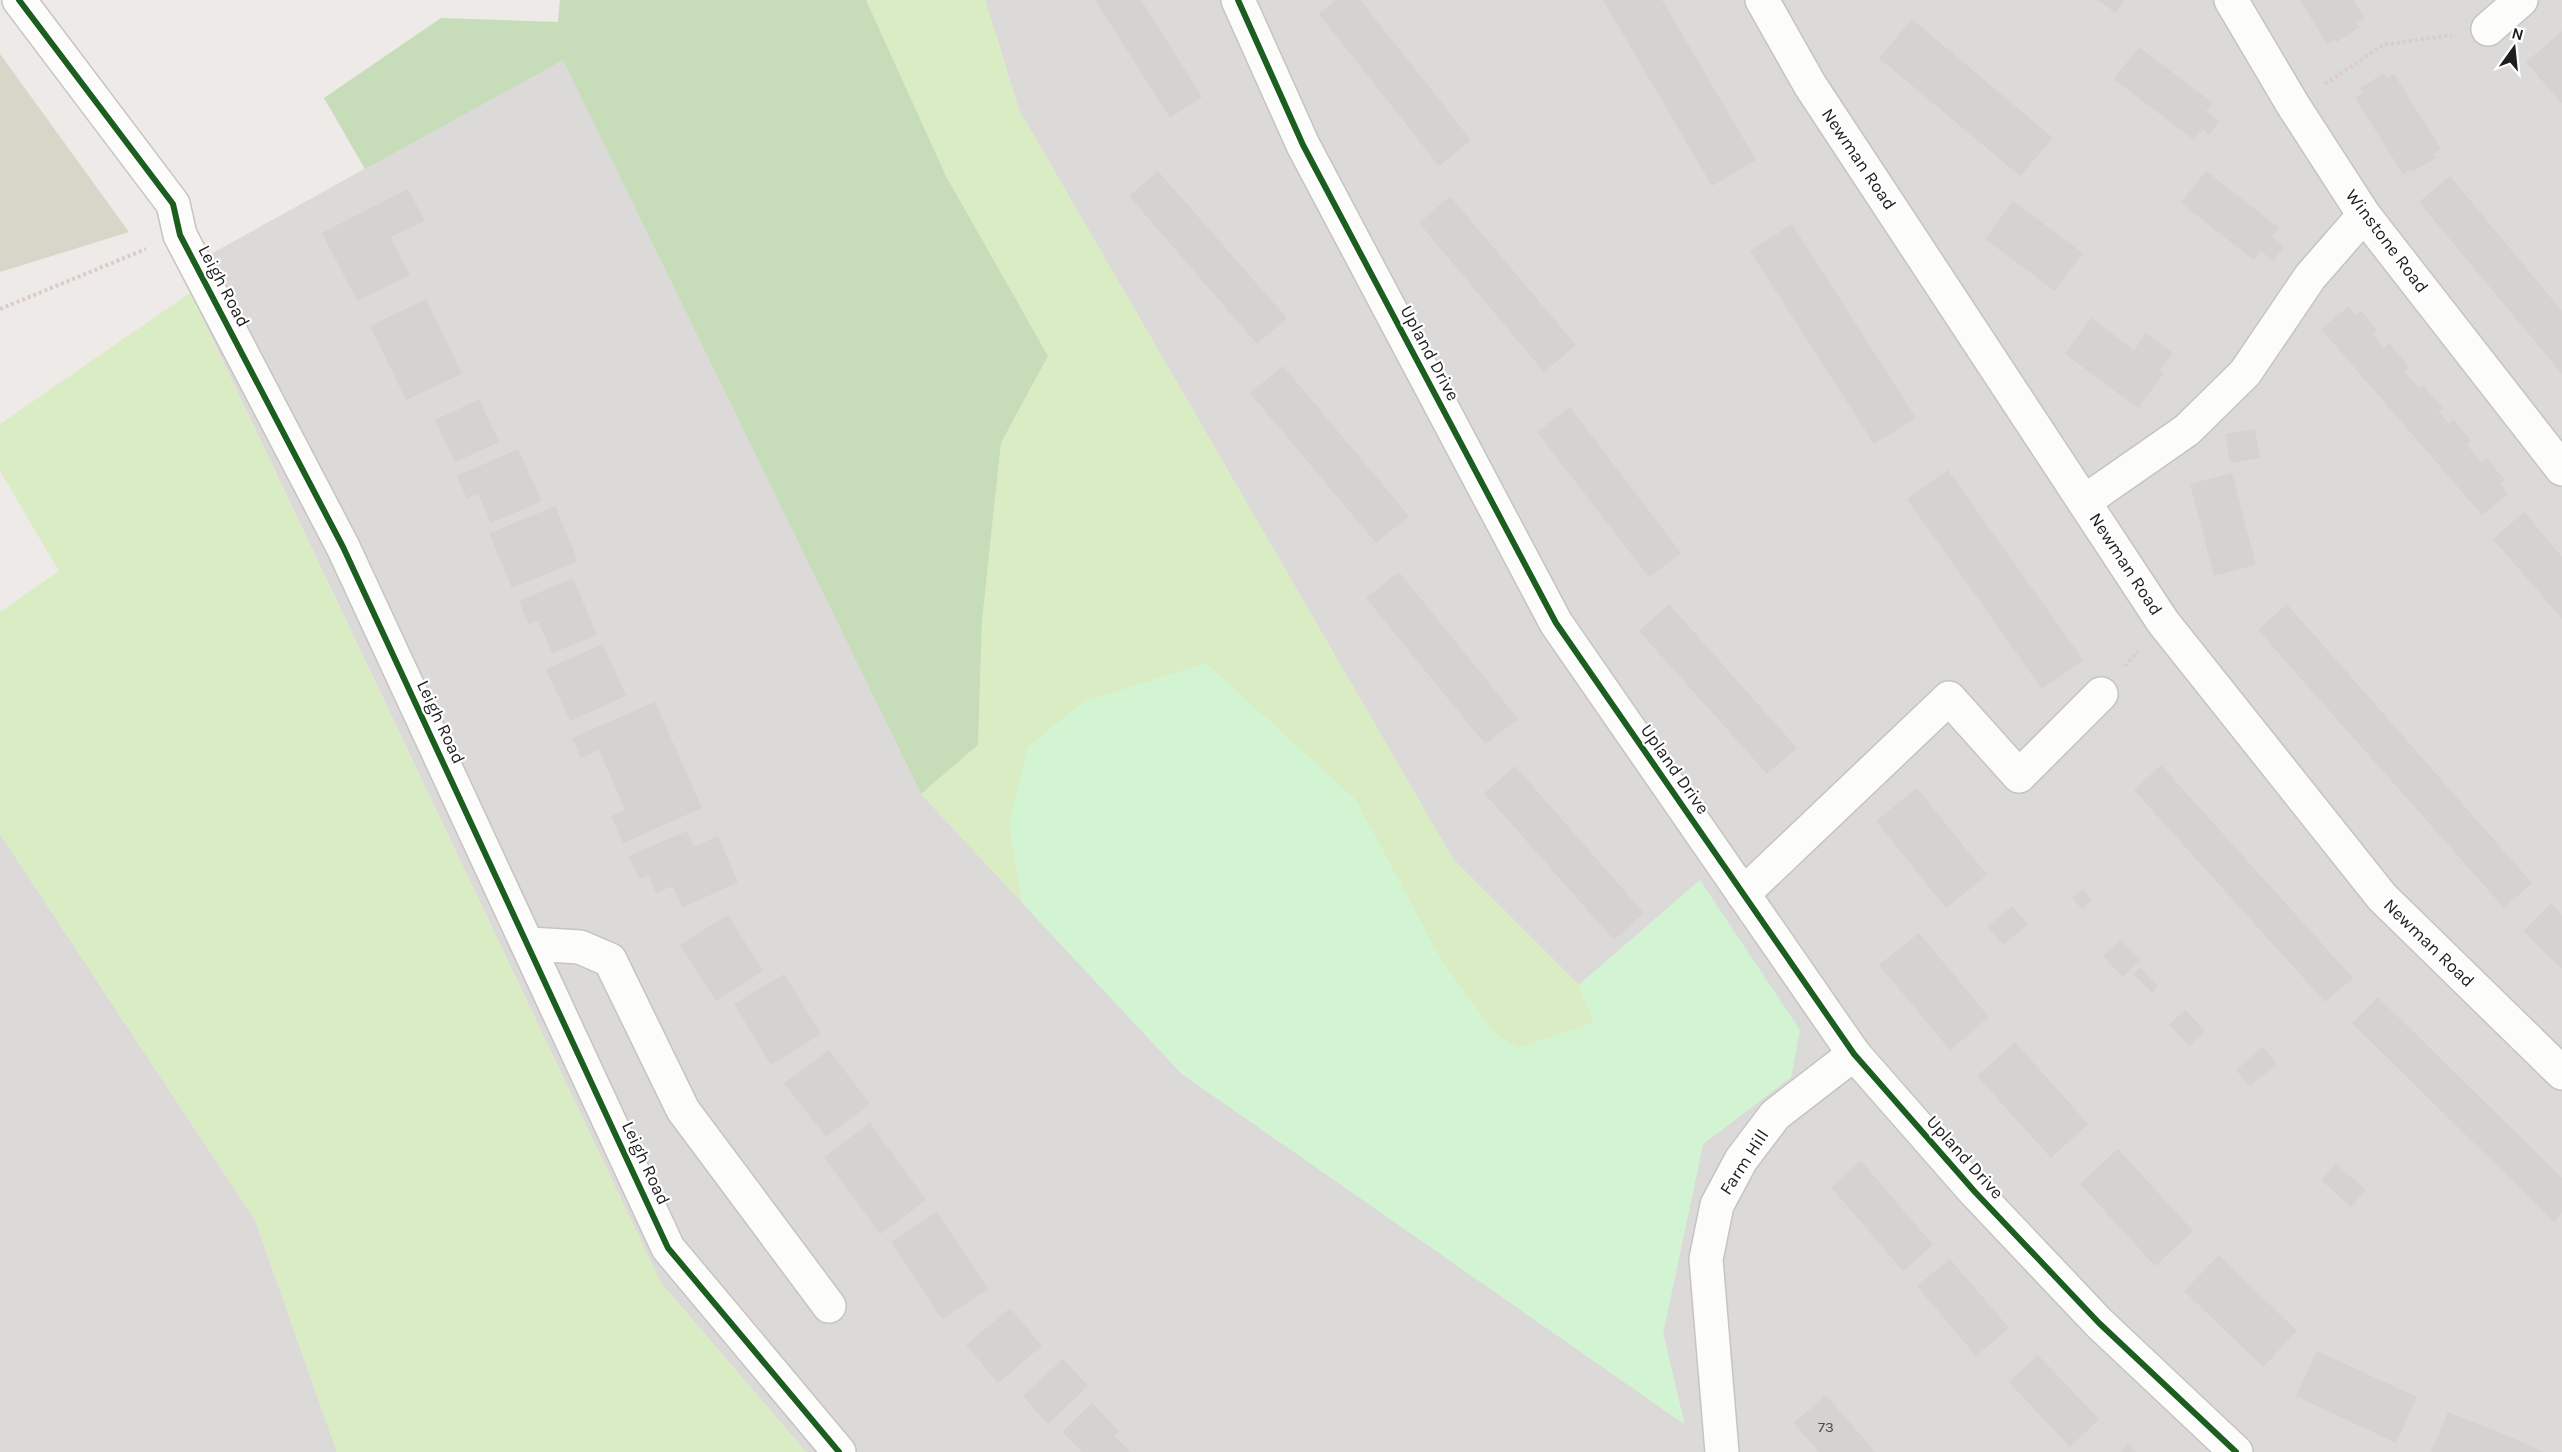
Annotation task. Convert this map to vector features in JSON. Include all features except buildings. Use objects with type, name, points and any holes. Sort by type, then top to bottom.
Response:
[{"type":"street","name":"Leigh Road","points":[[19,0],[173,204],[180,235],[343,547],[669,1248],[839,1452]]},
{"type":"street","name":"Upland Drive","points":[[1238,0],[1303,145],[1556,623],[1854,1054],[1975,1192],[2099,1323],[2236,1452]]},
{"type":"street","name":"Newman Road","points":[[1762,0],[1810,85],[2163,622],[2382,897],[2562,1073]]},
{"type":"street","name":"Winstone Road","points":[[2231,0],[2293,105],[2364,215],[2562,469]]},
{"type":"street","points":[[2488,29],[2521,0]]},
{"type":"street","points":[[2085,501],[2187,430],[2245,373],[2310,277],[2364,215]]},
{"type":"street","points":[[1743,894],[1949,698],[2019,776],[2102,694]]},
{"type":"street","points":[[529,944],[580,947],[610,960],[683,1110],[829,1306]]},
{"type":"street","name":"Farm Hill","points":[[1722,1452],[1706,1259],[1717,1204],[1741,1160],[1775,1115],[1854,1054]]},
{"type":"path","points":[[2293,105],[2383,45],[2488,29]]},
{"type":"path","points":[[0,309],[180,235]]},
{"type":"path","points":[[2102,694],[2163,622]]},
{"type":"shaded area","points":[[985,0],[2562,0],[2562,1452],[806,1452],[661,1283],[180,271],[563,59],[921,794],[1182,1074],[1684,1422],[1663,1333],[1703,1144],[1791,1077],[1700,880],[1579,985],[1453,859],[1019,110]]},
{"type":"shaded area","points":[[0,54],[129,232],[0,272]]},
{"type":"shaded area","points":[[0,834],[255,1220],[337,1452],[0,1452]]},
{"type":"green space","points":[[560,0],[866,0],[946,176],[1048,356],[1001,443],[982,621],[978,745],[921,794],[563,60],[365,169],[324,98],[441,18],[558,22]]},
{"type":"green space","points":[[866,0],[985,0],[1019,110],[1453,859],[1579,985],[1594,1023],[1518,1048],[1495,1034],[1444,965],[1009,823],[1023,904],[921,794],[978,745],[982,621],[1001,443],[1048,356],[946,176]]},
{"type":"green space","points":[[190,293],[661,1283],[806,1452],[337,1452],[255,1220],[0,834],[0,612],[59,571],[0,471],[0,424]]},
{"type":"green space","points":[[1206,663],[1356,800],[1444,965],[1495,1034],[1518,1048],[1594,1023],[1579,985],[1700,880],[1800,1030],[1791,1077],[1703,1144],[1663,1333],[1684,1424],[1182,1074],[1023,904],[1009,823],[1028,747],[1083,702]]},
{"type":"cycle path","points":[[19,0],[173,204],[180,235],[343,547],[668,1248],[839,1452]]},
{"type":"cycle path","points":[[1238,0],[1303,145],[1556,623],[1854,1054],[1975,1192],[2099,1323],[2236,1452]]}]
